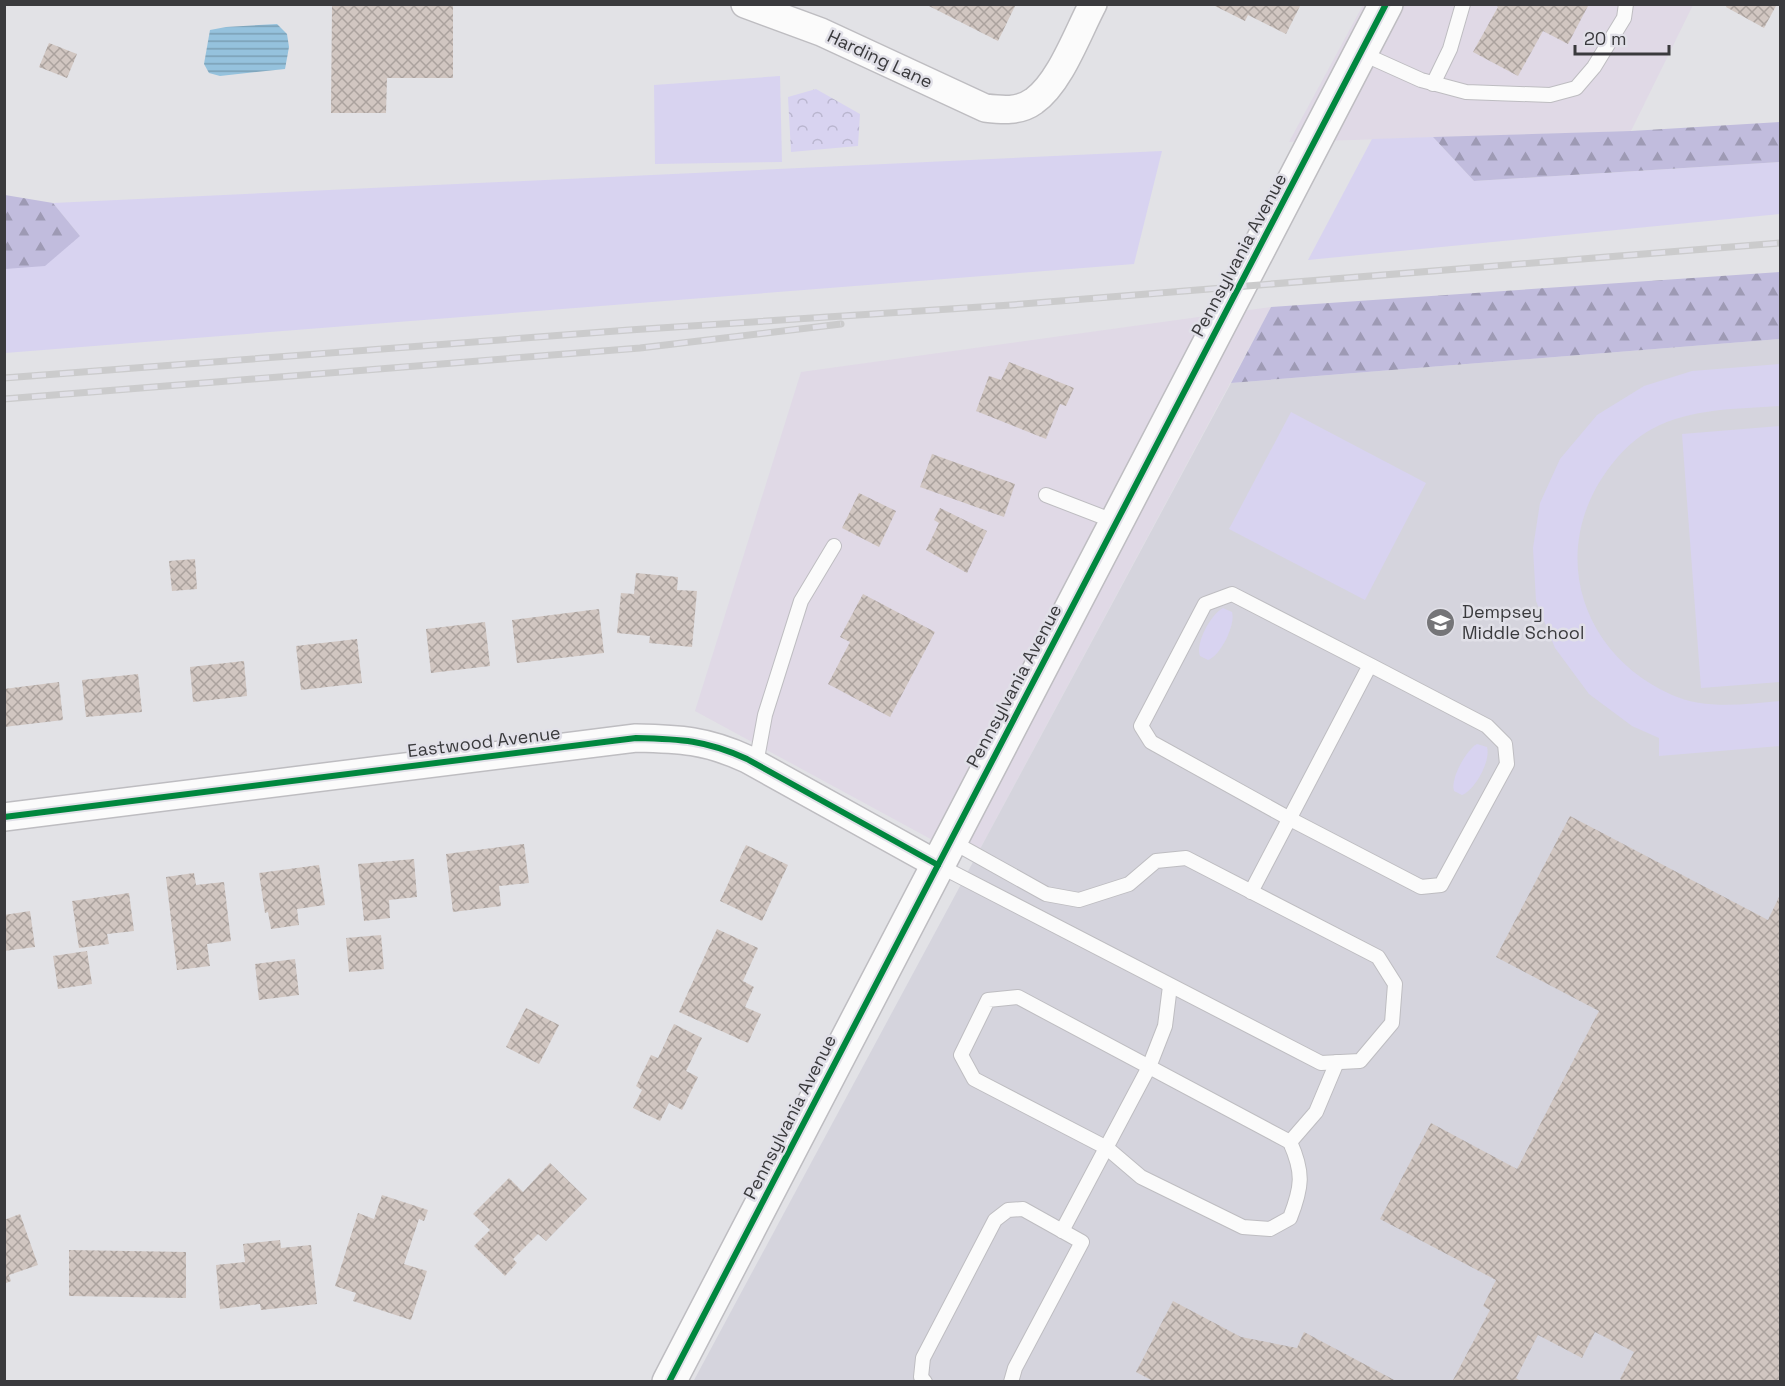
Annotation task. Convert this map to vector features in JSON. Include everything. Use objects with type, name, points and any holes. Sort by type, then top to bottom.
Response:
[{"type":"street","name":"Harding Lane","points":[[746,4],[821,32],[985,108],[1004,111],[1034,101],[1050,84],[1093,4]]},
{"type":"street","name":"Pennsylvania Avenue","points":[[669,1382],[1386,4]]},
{"type":"street","name":"Eastwood Avenue","points":[[4,816],[636,738],[684,739],[723,748],[944,853]]},
{"type":"lane","points":[[1433,84],[1450,49],[1463,4]]},
{"type":"lane","points":[[1361,53],[1433,84],[1466,92],[1550,95],[1576,88],[1594,68],[1624,18],[1626,4]]},
{"type":"lane","points":[[1046,495],[1116,522]]},
{"type":"lane","points":[[756,764],[765,716],[801,601],[834,546]]},
{"type":"lane","points":[[1232,594],[1370,665],[1487,726],[1505,744],[1507,764],[1441,885],[1421,887],[1290,819],[1151,742],[1142,726],[1205,604],[1232,594]]},
{"type":"lane","points":[[1251,892],[1370,665]]},
{"type":"lane","points":[[944,853],[1046,894],[1079,900],[1129,884],[1156,861],[1186,858],[1378,957],[1395,984],[1392,1023],[1360,1061],[1321,1064],[1170,986],[944,853]]},
{"type":"lane","points":[[1062,1231],[1149,1067],[1165,1026],[1170,986]]},
{"type":"lane","points":[[1018,998],[1290,1142],[1300,1164],[1300,1191],[1290,1218],[1270,1229],[1243,1227],[1141,1177],[1107,1148],[974,1079],[961,1055],[988,1000],[1018,998]]},
{"type":"lane","points":[[1290,1142],[1316,1112],[1337,1062]]},
{"type":"lane","points":[[925,1382],[921,1377],[923,1358],[995,1220],[1008,1210],[1023,1209],[1082,1242],[1015,1368],[1011,1382]]},
{"type":"shaded area","points":[[1363,5],[1693,5],[1631,131],[1289,142]]},
{"type":"shaded area","points":[[1271,307],[973,862],[695,711],[801,372]]},
{"type":"shaded area","name":"Dempsey Middle School","points":[[1780,339],[1780,1381],[693,1382],[1231,383]]},
{"type":"green space","points":[[780,76],[782,162],[655,164],[654,85]]},
{"type":"green space","points":[[816,89],[860,114],[858,146],[791,152],[788,97]]},
{"type":"green space","points":[[1780,122],[1780,162],[1474,181],[1433,137],[1631,131]]},
{"type":"green space","points":[[1433,137],[1474,181],[1780,162],[1780,214],[1308,260],[1372,139]]},
{"type":"green space","points":[[1162,151],[1134,264],[5,353],[5,269],[80,236],[53,203]]},
{"type":"green space","points":[[5,195],[53,203],[80,236],[45,266],[5,269]]},
{"type":"green space","points":[[1780,272],[1780,339],[1231,383],[1271,307]]},
{"type":"green space","points":[[1780,364],[1780,406],[1698,413],[1667,422],[1643,434],[1627,447],[1607,471],[1596,488],[1583,519],[1578,549],[1579,580],[1587,608],[1600,635],[1619,659],[1643,679],[1685,700],[1726,705],[1780,701],[1780,746],[1659,756],[1659,738],[1632,726],[1589,694],[1555,648],[1536,601],[1533,548],[1540,503],[1560,459],[1597,415],[1644,386],[1692,371]]},
{"type":"green space","points":[[1291,412],[1426,483],[1365,600],[1229,529]]},
{"type":"green space","points":[[1780,426],[1780,682],[1701,688],[1682,434]]},
{"type":"green space","points":[[1223,608],[1232,612],[1232,624],[1222,646],[1208,660],[1200,656],[1202,637],[1209,622]]},
{"type":"green space","points":[[1477,744],[1487,747],[1487,760],[1477,781],[1462,795],[1454,791],[1454,779],[1464,758]]},
{"type":"water","points":[[277,24],[287,34],[289,47],[285,69],[220,76],[209,73],[204,64],[210,30]]},
{"type":"building","points":[[332,4],[453,4],[453,78],[387,78],[386,113],[331,113]]},
{"type":"building","points":[[925,4],[1016,4],[998,41]]},
{"type":"building","points":[[1211,4],[1301,4],[1286,34],[1248,15],[1245,21]]},
{"type":"building","points":[[1494,4],[1589,4],[1568,44],[1543,31],[1518,76],[1473,52],[1498,7]]},
{"type":"building","points":[[1727,4],[1777,4],[1764,28],[1726,7]]},
{"type":"building","points":[[49,43],[77,54],[67,78],[39,67]]},
{"type":"building","points":[[1009,362],[1074,388],[1066,406],[1060,404],[1046,439],[976,411],[989,376],[1001,380]]},
{"type":"building","points":[[932,454],[1015,484],[1004,517],[920,487]]},
{"type":"building","points":[[859,493],[896,511],[879,547],[842,528]]},
{"type":"building","points":[[940,508],[987,531],[967,573],[926,550],[939,523],[934,520]]},
{"type":"building","points":[[195,559],[197,589],[172,591],[169,561]]},
{"type":"building","points":[[636,573],[678,577],[677,590],[697,591],[692,647],[649,643],[650,636],[617,633],[621,593],[634,594]]},
{"type":"building","points":[[863,594],[935,632],[890,717],[828,684],[850,642],[840,637]]},
{"type":"building","points":[[599,609],[604,653],[517,663],[512,620]]},
{"type":"building","points":[[485,622],[490,666],[431,673],[426,629]]},
{"type":"building","points":[[357,639],[362,683],[301,690],[296,646]]},
{"type":"building","points":[[244,661],[247,696],[193,702],[190,667]]},
{"type":"building","points":[[138,674],[142,712],[86,717],[82,680]]},
{"type":"building","points":[[59,682],[63,720],[4,727],[4,689]]},
{"type":"building","points":[[1570,816],[1768,920],[1780,895],[1780,1382],[1626,1382],[1620,1379],[1634,1352],[1595,1332],[1582,1358],[1538,1335],[1516,1378],[1522,1382],[1452,1382],[1490,1310],[1483,1306],[1496,1280],[1380,1219],[1431,1123],[1517,1169],[1599,1011],[1496,957]]},
{"type":"building","points":[[524,844],[529,883],[499,886],[501,906],[453,912],[446,854]]},
{"type":"building","points":[[746,845],[788,865],[762,921],[720,901]]},
{"type":"building","points":[[414,859],[417,897],[389,900],[390,918],[364,921],[358,864]]},
{"type":"building","points":[[319,865],[325,905],[297,909],[299,925],[271,929],[268,912],[265,913],[259,873]]},
{"type":"building","points":[[194,873],[196,885],[224,882],[231,941],[207,944],[210,966],[177,970],[166,877]]},
{"type":"building","points":[[129,893],[134,931],[107,934],[109,944],[79,948],[72,901]]},
{"type":"building","points":[[30,911],[35,947],[4,951],[4,915]]},
{"type":"building","points":[[717,929],[758,948],[743,981],[754,987],[745,1007],[761,1014],[748,1043],[679,1012]]},
{"type":"building","points":[[381,935],[384,969],[349,972],[346,938]]},
{"type":"building","points":[[87,951],[92,984],[58,989],[53,956]]},
{"type":"building","points":[[295,959],[299,995],[259,1000],[255,964]]},
{"type":"building","points":[[526,1008],[559,1025],[539,1064],[506,1047]]},
{"type":"building","points":[[674,1024],[702,1038],[686,1071],[698,1077],[682,1110],[669,1103],[660,1121],[633,1108],[642,1090],[636,1086],[651,1055],[658,1058]]},
{"type":"building","points":[[550,1163],[587,1199],[546,1241],[538,1234],[513,1259],[517,1263],[505,1276],[474,1246],[490,1230],[473,1214],[509,1178],[523,1192]]},
{"type":"building","points":[[382,1195],[428,1210],[424,1221],[419,1219],[404,1264],[427,1271],[411,1320],[353,1301],[356,1293],[335,1286],[358,1213],[374,1219]]},
{"type":"building","points":[[20,1214],[38,1265],[9,1275],[11,1281],[4,1284],[4,1220]]},
{"type":"building","points":[[280,1240],[281,1248],[311,1245],[317,1304],[261,1310],[260,1304],[220,1309],[216,1265],[245,1262],[243,1244]]},
{"type":"building","points":[[69,1250],[186,1252],[186,1298],[69,1296]]},
{"type":"building","points":[[1173,1301],[1241,1337],[1297,1348],[1304,1332],[1398,1382],[1155,1382],[1136,1372]]},
{"type":"railway","points":[[4,378],[629,330],[1011,305],[1780,243]]},
{"type":"railway","points":[[4,399],[640,348],[841,324]]},
{"type":"cycle path","points":[[669,1382],[1386,4]]},
{"type":"cycle path","points":[[4,817],[636,738],[666,739],[705,744],[747,759],[938,865]]},
{"type":"place","name":"Dempsey Middle School","points":[[1441,622]]}]
